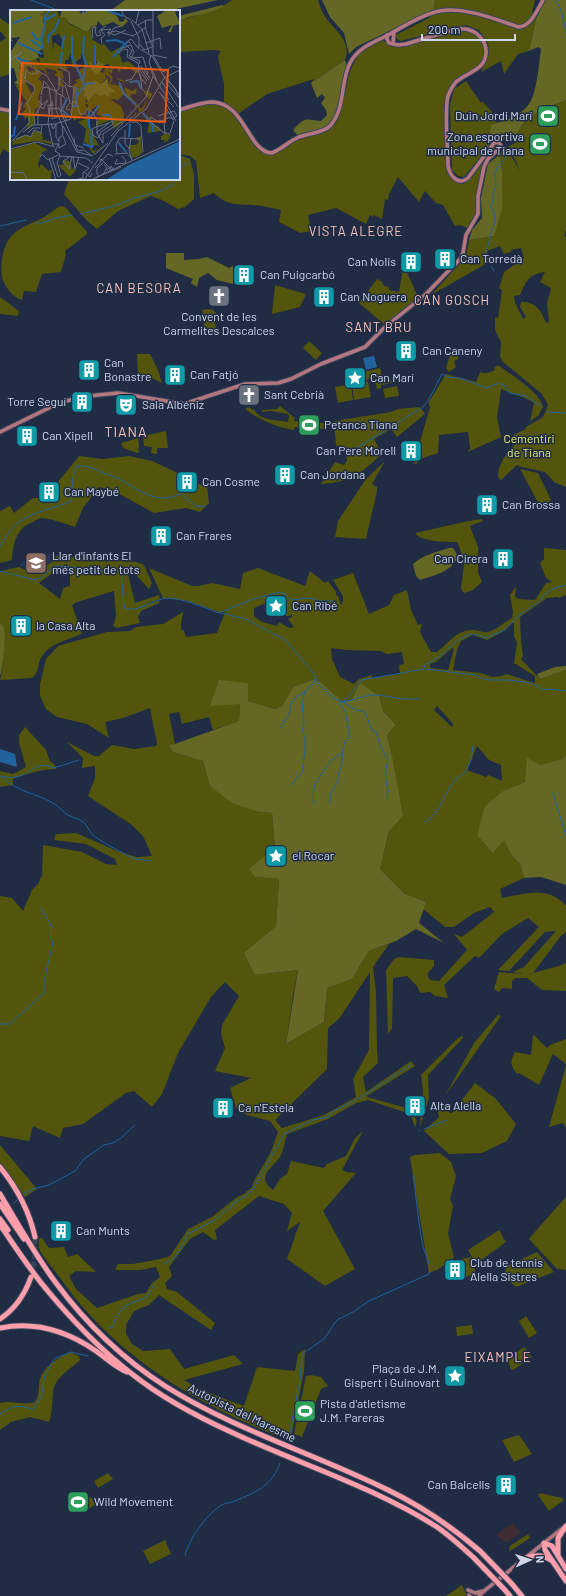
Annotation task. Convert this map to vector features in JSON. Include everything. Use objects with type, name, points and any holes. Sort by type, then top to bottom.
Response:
[{"type":"highway","points":[[0,1167],[22,1200],[30,1218],[34,1237]]},
{"type":"highway","name":"Autopista del Maresme","points":[[0,1194],[46,1268],[67,1297],[105,1337],[135,1364],[165,1386],[209,1411],[389,1490],[442,1521],[480,1551],[522,1596]]},
{"type":"highway","points":[[0,1204],[46,1268]]},
{"type":"highway","points":[[0,1219],[55,1298]]},
{"type":"highway","name":"Autopista del Maresme","points":[[0,1225],[38,1278],[55,1298],[100,1347],[132,1374],[178,1405],[230,1432],[326,1472],[396,1504],[437,1528],[474,1558],[510,1596]]},
{"type":"highway","points":[[0,1319],[17,1304],[31,1277]]},
{"type":"highway","points":[[0,1328],[25,1325],[57,1331],[86,1344],[121,1370],[132,1374]]},
{"type":"highway","points":[[558,1557],[558,1538],[566,1525]]},
{"type":"highway","points":[[544,1542],[552,1546],[566,1569]]},
{"type":"highway","points":[[544,1542],[545,1550],[566,1581]]},
{"type":"highway","points":[[523,1559],[536,1555],[545,1556],[552,1560]]},
{"type":"street","points":[[180,110],[212,102],[223,104],[242,121],[260,149],[266,153],[275,152],[291,140],[323,130],[330,126],[338,114],[341,105],[347,70],[357,52],[363,48],[433,13],[451,11],[479,14],[518,27],[524,26],[530,22],[543,0]]},
{"type":"street","points":[[0,432],[61,402],[88,396],[118,393],[184,404],[191,403],[234,386],[245,384],[274,384],[291,379],[321,364],[364,346],[436,284],[462,256],[466,235],[478,214],[478,196],[484,167],[488,159],[499,150],[501,145],[498,142],[494,143],[468,178],[464,181],[458,181],[452,175],[448,166],[447,102],[455,82],[476,70],[484,62],[486,54],[485,46],[483,40],[476,33],[464,28],[406,44],[393,44],[380,39]]},
{"type":"street","points":[[393,44],[394,32]]},
{"type":"street","points":[[387,35],[388,41]]},
{"type":"street","points":[[387,35],[393,44]]},
{"type":"street","points":[[0,109],[10,111]]},
{"type":"street","points":[[480,1596],[484,1591],[566,1525]]},
{"type":"street","points":[[470,1595],[484,1591]]},
{"type":"street","points":[[470,1595],[474,1596]]},
{"type":"shaded area","name":"Llar d'infants El més petit de tots","points":[[39,553],[53,554],[52,561],[36,573],[19,565],[33,555]]},
{"type":"shaded area","points":[[513,1523],[520,1533],[508,1542],[505,1542],[496,1535]]},
{"type":"green space","points":[[125,0],[218,0],[171,10],[111,10]]},
{"type":"green space","points":[[232,0],[318,0],[325,16],[342,37],[347,54],[345,60],[311,83],[314,79],[267,94],[238,114],[224,104],[224,83],[218,56],[221,51],[180,52],[180,20],[217,10]]},
{"type":"green space","points":[[322,0],[435,0],[433,10],[356,47],[349,54],[344,33],[330,17]]},
{"type":"green space","points":[[435,0],[535,0],[532,12],[536,19],[529,51],[518,54],[504,74],[501,61],[481,72],[489,54],[488,43],[479,30],[466,25],[400,41],[394,36],[431,17]]},
{"type":"green space","points":[[545,0],[566,0],[566,100],[544,109],[528,119],[522,124],[518,137],[503,140],[497,136],[489,137],[491,125],[522,111],[532,99],[537,78],[541,49],[538,47],[529,51],[536,19]]},
{"type":"green space","points":[[222,5],[224,6],[217,10],[180,21],[180,16]]},
{"type":"green space","points":[[0,18],[10,25],[10,74],[0,77],[0,42],[6,38],[0,31]]},
{"type":"green space","points":[[462,30],[476,35],[481,40],[484,50],[483,57],[475,69],[450,87],[446,103],[448,172],[456,182],[462,184],[466,182],[470,179],[494,145],[496,143],[499,144],[499,148],[489,157],[481,172],[477,195],[478,212],[468,228],[460,225],[455,226],[443,205],[436,203],[425,191],[419,202],[398,177],[389,194],[388,200],[385,199],[382,219],[374,215],[373,217],[370,215],[366,224],[336,208],[308,215],[311,231],[300,233],[279,222],[281,210],[255,205],[231,203],[220,198],[214,193],[200,198],[196,161],[190,156],[180,154],[180,112],[206,104],[215,104],[224,107],[231,111],[241,123],[260,151],[267,154],[274,154],[299,139],[324,132],[334,125],[339,116],[352,66],[363,51],[371,45],[382,40],[393,46],[402,46],[453,31]]},
{"type":"green space","points":[[345,60],[347,66],[335,117],[325,128],[298,136],[293,130],[300,123],[305,120],[321,121],[327,115],[326,110],[321,103],[325,98],[322,94],[317,98],[311,83]]},
{"type":"green space","points":[[466,81],[481,103],[482,101],[493,113],[497,123],[491,125],[489,137],[497,136],[464,177],[458,176],[452,170],[450,105],[454,89]]},
{"type":"green space","name":"Cementiri de Tiana","points":[[566,100],[566,230],[564,236],[566,237],[566,487],[554,482],[545,472],[518,466],[519,465],[517,465],[501,480],[498,477],[498,472],[507,453],[518,441],[512,440],[513,435],[526,429],[526,427],[543,417],[548,405],[542,394],[503,362],[500,357],[501,342],[495,330],[495,317],[498,318],[502,290],[499,288],[504,272],[524,258],[521,248],[511,250],[511,252],[504,254],[500,246],[487,251],[491,261],[431,295],[466,257],[469,240],[494,236],[502,172],[500,154],[506,147],[520,171],[509,146],[519,141],[517,132],[532,116]],"holes":[[[545,272],[540,282],[551,288],[547,303],[549,322],[546,323],[540,311],[531,303],[526,302],[521,302],[520,307],[526,317],[523,319],[515,303],[514,296],[520,295],[529,279],[535,274]]]},
{"type":"green space","points":[[0,111],[10,113],[10,153],[3,149],[0,156]]},
{"type":"green space","points":[[500,154],[502,172],[502,209],[494,236],[469,240],[472,230],[482,218],[481,198],[488,164]]},
{"type":"green space","points":[[180,155],[190,159],[194,174],[194,199],[185,207],[178,209],[151,196],[118,211],[97,229],[86,220],[64,194],[69,180],[180,180]]},
{"type":"green space","points":[[60,206],[65,207],[87,232],[87,234],[65,251],[66,255],[61,272],[42,274],[36,292],[24,291],[22,300],[18,299],[10,292],[2,278],[2,258],[8,240],[17,231],[39,220]]},
{"type":"green space","points":[[166,253],[184,253],[184,260],[207,257],[229,268],[233,266],[233,284],[217,280],[208,273],[199,278],[197,287],[191,283],[193,279],[166,268]]},
{"type":"green space","points":[[403,268],[405,268],[419,299],[385,325],[359,303],[377,279],[382,282],[384,286],[389,287],[389,290],[399,292]]},
{"type":"green space","points":[[275,285],[306,294],[300,307],[272,314]]},
{"type":"green space","points":[[0,297],[19,311],[18,316],[0,314]]},
{"type":"green space","points":[[202,310],[214,310],[214,312],[216,312],[215,325],[217,328],[208,332],[202,332],[205,321]]},
{"type":"green space","points":[[309,341],[322,353],[316,360],[303,348]]},
{"type":"green space","points":[[451,353],[455,355],[459,354],[458,359],[454,361],[456,367],[449,372],[446,368]]},
{"type":"green space","points":[[137,354],[150,354],[158,370],[162,383],[150,377],[138,376]]},
{"type":"green space","points":[[498,365],[531,389],[541,401],[543,407],[538,416],[530,421],[534,403],[501,389],[497,417],[501,437],[468,452],[470,448],[468,432],[439,435],[438,453],[423,458],[416,464],[413,463],[430,407],[428,403],[446,374],[476,382],[480,372],[491,372],[495,370],[494,368]]},
{"type":"green space","points":[[380,368],[382,376],[365,380],[363,372]]},
{"type":"green space","points":[[390,377],[392,383],[382,385],[381,383],[381,388],[377,389],[375,380]]},
{"type":"green space","points":[[368,381],[371,397],[354,400],[352,384]]},
{"type":"green space","points":[[351,384],[353,400],[338,403],[335,387]]},
{"type":"green space","points":[[397,386],[399,396],[385,398],[383,389]]},
{"type":"green space","points":[[280,406],[295,418],[294,421],[324,423],[324,429],[294,427],[294,430],[287,429],[268,423],[246,410],[246,408],[250,407],[264,418],[288,422],[288,414],[271,411],[262,412],[262,410],[277,409]]},
{"type":"green space","points":[[420,407],[425,414],[397,437],[391,429],[374,439],[382,454],[368,467],[348,479],[321,484],[335,462],[344,465],[347,461],[346,453],[336,445],[334,421],[391,412],[398,409]]},
{"type":"green space","points":[[166,431],[168,448],[157,448],[157,454],[151,453],[152,447],[144,446],[143,436]]},
{"type":"green space","points":[[138,438],[138,450],[140,451],[137,453],[123,448],[121,443]]},
{"type":"green space","points":[[79,456],[103,459],[129,456],[152,461],[180,474],[177,482],[191,492],[198,484],[207,486],[209,503],[200,512],[186,508],[154,513],[112,490],[99,487],[83,508],[75,527],[58,521],[39,518],[19,532],[13,548],[12,560],[0,563],[0,511],[10,506],[14,513],[33,498],[45,498],[54,494],[54,487]]},
{"type":"green space","points":[[385,461],[372,484],[377,487],[377,491],[366,539],[335,537],[338,521],[366,479]]},
{"type":"green space","points":[[520,469],[538,473],[551,500],[541,508]]},
{"type":"green space","points":[[481,519],[483,521],[470,526],[478,547],[478,572],[482,582],[473,590],[464,593],[461,588],[464,565],[457,542],[428,540],[418,536],[415,533]]},
{"type":"green space","points":[[453,548],[458,556],[452,566],[442,572],[420,580],[416,576],[413,564],[425,556]]},
{"type":"green space","points":[[544,548],[566,550],[566,595],[559,598],[547,598],[520,617],[523,656],[521,659],[540,679],[566,670],[566,757],[525,782],[503,791],[504,839],[512,856],[520,864],[524,878],[500,889],[502,898],[528,893],[544,893],[559,899],[566,906],[566,932],[561,936],[533,973],[566,963],[566,991],[542,990],[527,978],[516,978],[512,981],[512,989],[502,988],[499,992],[494,989],[499,972],[524,974],[513,972],[524,967],[556,931],[545,932],[509,971],[498,970],[539,927],[528,918],[502,934],[479,958],[475,956],[444,985],[448,998],[435,996],[430,992],[420,993],[417,986],[407,976],[393,978],[392,1028],[388,1034],[386,970],[394,959],[399,957],[434,960],[434,966],[427,974],[430,980],[439,981],[467,950],[454,934],[462,937],[494,912],[490,907],[474,913],[454,927],[445,927],[423,909],[426,902],[405,894],[380,869],[389,831],[392,756],[387,735],[396,725],[383,711],[379,696],[352,699],[343,702],[322,683],[315,679],[293,687],[282,706],[275,709],[248,701],[240,704],[239,721],[213,730],[209,717],[182,724],[179,712],[169,714],[175,744],[169,746],[173,752],[203,761],[210,786],[259,812],[272,813],[275,848],[255,877],[279,879],[276,926],[245,953],[255,975],[298,970],[286,1044],[324,1022],[327,988],[352,979],[369,951],[389,944],[373,967],[376,992],[378,1063],[363,1077],[366,1092],[411,1061],[415,1066],[367,1097],[410,1109],[417,1121],[415,1127],[410,1114],[368,1100],[356,1103],[328,1119],[287,1134],[281,1155],[265,1176],[265,1180],[273,1190],[280,1179],[287,1174],[291,1161],[324,1168],[327,1164],[346,1156],[355,1138],[363,1131],[342,1170],[356,1173],[323,1211],[355,1269],[325,1286],[287,1259],[300,1222],[287,1231],[292,1213],[284,1204],[259,1196],[215,1230],[217,1239],[214,1240],[203,1232],[190,1239],[169,1267],[172,1276],[165,1283],[167,1289],[177,1292],[215,1323],[211,1330],[159,1295],[149,1305],[134,1311],[126,1325],[126,1334],[132,1344],[143,1351],[170,1349],[184,1369],[234,1355],[243,1364],[184,1380],[199,1389],[244,1406],[257,1367],[295,1371],[298,1354],[305,1349],[304,1372],[292,1433],[285,1439],[252,1426],[189,1394],[132,1354],[106,1331],[82,1306],[42,1255],[39,1247],[39,1238],[42,1238],[49,1248],[64,1247],[68,1257],[77,1254],[96,1272],[76,1271],[69,1276],[76,1289],[97,1308],[138,1294],[146,1293],[151,1284],[160,1277],[156,1267],[141,1270],[115,1270],[118,1264],[133,1264],[170,1256],[188,1229],[212,1217],[252,1187],[271,1152],[278,1132],[270,1121],[247,1115],[236,1108],[230,1088],[251,1078],[215,1071],[225,1048],[221,1034],[222,1025],[239,996],[225,982],[211,997],[178,1053],[162,1094],[152,1107],[134,1091],[126,1093],[83,1124],[63,1128],[60,1138],[33,1126],[29,1141],[0,1136],[0,896],[12,898],[23,911],[32,890],[38,884],[42,875],[43,845],[82,852],[106,864],[117,865],[115,859],[86,844],[54,840],[56,834],[76,833],[117,851],[137,857],[152,856],[143,836],[132,825],[88,796],[95,778],[95,766],[82,768],[83,758],[67,742],[94,756],[99,756],[112,745],[134,749],[156,746],[157,744],[150,708],[123,718],[105,722],[109,738],[87,724],[57,717],[46,709],[40,696],[40,684],[46,659],[58,646],[107,632],[130,631],[136,627],[163,624],[183,612],[181,630],[184,630],[186,637],[217,633],[225,612],[219,612],[188,601],[163,598],[149,568],[192,586],[212,583],[240,589],[243,573],[258,568],[305,586],[310,571],[325,583],[328,581],[336,592],[341,605],[343,596],[333,580],[353,573],[369,614],[389,605],[394,595],[407,590],[411,610],[418,625],[422,624],[420,632],[431,652],[437,652],[462,632],[473,630],[488,632],[494,630],[512,618],[513,612],[510,595],[516,586],[515,596],[518,599],[535,600],[546,583],[552,582],[546,578],[540,563],[544,559]],"holes":[[[279,599],[280,614],[287,616],[292,615],[292,617],[288,619],[294,627],[289,628],[279,622],[277,626],[262,622],[254,616],[254,608]],[[514,623],[514,636],[517,643],[514,663],[535,676],[535,683],[506,674],[492,677],[481,673],[453,670],[457,650],[461,641],[473,635],[487,640],[502,632]],[[331,648],[381,651],[387,654],[402,652],[404,664],[399,665],[400,674],[372,678],[372,675],[359,679],[354,684],[340,677],[332,659]],[[452,648],[454,649],[448,670],[430,668],[430,664],[436,662]],[[437,706],[453,724],[452,727],[434,710]],[[477,746],[489,760],[501,765],[502,781],[488,775],[486,777],[467,770]],[[370,972],[369,1050],[353,1079],[356,1097],[324,1115],[282,1128],[275,1120],[327,1069],[328,1028],[339,1019]]]},
{"type":"green space","points":[[54,556],[136,562],[144,565],[152,583],[149,589],[134,573],[128,574],[135,603],[159,595],[160,599],[145,604],[159,601],[160,603],[141,611],[138,617],[140,623],[117,628],[113,626],[116,617],[114,591],[77,602],[72,605],[82,634],[58,643],[47,650],[40,660],[37,672],[32,678],[0,680],[4,645],[4,628],[0,622],[0,571],[19,567],[35,574],[53,561]],"holes":[[[62,570],[70,575],[70,586],[63,588],[60,599],[39,583],[51,574]]]},
{"type":"green space","points":[[0,622],[4,628],[5,638],[0,676]]},
{"type":"green space","points":[[566,666],[566,670],[540,679],[537,674],[555,667]]},
{"type":"green space","points":[[315,679],[322,683],[343,702],[352,699],[360,683],[379,696],[383,711],[396,725],[387,735],[403,816],[389,831],[380,869],[405,894],[426,902],[419,923],[444,943],[416,929],[396,941],[369,951],[352,979],[327,988],[324,1022],[286,1044],[298,970],[255,975],[244,953],[276,926],[279,879],[255,877],[249,869],[275,848],[272,813],[259,812],[232,803],[210,786],[203,761],[173,752],[169,746],[239,721],[240,704],[210,706],[219,680],[248,683],[248,701],[275,709],[282,706],[293,687]]},
{"type":"green space","points":[[25,727],[46,750],[50,761],[55,765],[56,769],[23,775],[13,779],[13,785],[0,787],[0,771],[13,774],[26,767],[19,743],[19,735]]},
{"type":"green space","points":[[566,755],[566,885],[541,877],[524,878],[520,864],[512,856],[504,840],[493,853],[477,835],[485,806],[503,791],[525,782],[527,758],[540,765],[563,759]]},
{"type":"green space","points":[[498,1015],[501,1016],[445,1096],[474,1043]]},
{"type":"green space","points":[[533,1034],[547,1048],[550,1045],[566,1039],[566,1064],[553,1054],[539,1085],[519,1073],[517,1074],[512,1063],[512,1058],[515,1052],[531,1055]]},
{"type":"green space","points":[[463,1036],[463,1038],[428,1075],[429,1098],[420,1127],[423,1090],[421,1075],[458,1038]]},
{"type":"green space","points":[[566,1065],[566,1128],[563,1123],[549,1127]]},
{"type":"green space","points":[[475,1083],[496,1099],[516,1124],[507,1141],[482,1153],[449,1154],[424,1131],[439,1117],[436,1106],[444,1102],[450,1113],[452,1113]]},
{"type":"green space","points":[[0,1145],[37,1189],[25,1197],[0,1162]]},
{"type":"green space","points":[[440,1153],[451,1162],[456,1176],[450,1199],[453,1206],[448,1233],[454,1258],[437,1270],[429,1273],[410,1157],[415,1155]]},
{"type":"green space","points":[[566,1197],[566,1270],[557,1269],[529,1239]]},
{"type":"green space","points":[[499,1230],[506,1242],[476,1264],[468,1250]]},
{"type":"green space","points":[[537,1252],[554,1272],[516,1287],[503,1276],[507,1266]]},
{"type":"green space","points":[[471,1257],[476,1274],[460,1278],[455,1260]]},
{"type":"green space","points":[[526,1316],[537,1333],[529,1338],[519,1321]]},
{"type":"green space","points":[[472,1325],[473,1334],[457,1336],[456,1327]]},
{"type":"green space","points":[[524,1347],[532,1357],[513,1370],[511,1369],[507,1360]]},
{"type":"green space","points":[[68,1353],[79,1356],[80,1360],[57,1381],[53,1391],[49,1422],[30,1417],[11,1422],[0,1430],[0,1403],[35,1402],[38,1396],[40,1378],[43,1373],[49,1365]]},
{"type":"green space","name":"Pista d'atletisme J.M. Pareras","points":[[311,1375],[321,1377],[328,1386],[321,1389],[302,1437],[294,1434],[306,1376]]},
{"type":"green space","points":[[519,1435],[532,1454],[514,1462],[502,1440]]},
{"type":"green space","points":[[108,1473],[113,1479],[98,1488],[94,1481]]},
{"type":"green space","points":[[540,1493],[562,1498],[564,1500],[549,1511],[538,1495]]},
{"type":"green space","points":[[91,1497],[95,1505],[81,1513],[76,1505]]},
{"type":"green space","points":[[528,1534],[530,1538],[510,1551],[510,1546]]},
{"type":"green space","points":[[165,1540],[171,1554],[150,1564],[143,1551]]},
{"type":"green space","points":[[462,1585],[467,1596],[446,1596]]},
{"type":"water","points":[[374,356],[377,367],[366,370],[363,358]]},
{"type":"water","points":[[0,749],[15,754],[17,767],[0,762]]},
{"type":"waterway","points":[[31,0],[57,10]]},
{"type":"waterway","points":[[556,0],[562,13],[566,33]]},
{"type":"waterway","points":[[489,262],[485,254],[490,240],[489,236],[495,221],[491,206],[493,202],[493,193],[496,186],[495,174],[497,168],[506,157],[505,149]]},
{"type":"waterway","points":[[180,171],[181,167],[188,163]]},
{"type":"waterway","points":[[81,214],[114,206],[135,198],[161,191],[172,185],[177,180]]},
{"type":"waterway","points":[[37,223],[72,215]]},
{"type":"waterway","points":[[0,226],[26,220]]},
{"type":"waterway","points":[[491,266],[494,271]]},
{"type":"waterway","points":[[345,455],[423,407],[428,401],[442,374],[448,377],[460,378],[487,388],[499,383],[505,386],[509,393],[526,396],[541,406]]},
{"type":"waterway","points":[[547,412],[566,413]]},
{"type":"waterway","points":[[0,547],[10,530],[16,524],[37,513],[70,502],[73,480],[77,466],[89,467],[113,476],[154,497],[162,498],[181,494],[196,506],[205,506]]},
{"type":"waterway","points":[[0,571],[35,580],[42,577],[54,566],[73,567],[92,572],[116,570],[121,572],[124,606],[126,609],[143,607],[158,600],[173,598],[219,613],[253,599],[280,592],[285,594],[291,600],[310,598],[320,601],[333,601]]},
{"type":"waterway","points":[[343,702],[362,680],[424,669],[425,665],[438,658],[461,638],[472,634],[485,638],[505,630],[519,615],[540,601],[542,596],[555,588],[566,585]]},
{"type":"waterway","points":[[221,613],[246,619],[285,640],[312,671],[318,683],[333,698],[356,710],[365,712],[372,731],[376,732],[381,748],[388,759],[385,776],[388,791],[387,799]]},
{"type":"waterway","points":[[425,669],[476,675],[490,680],[509,680],[532,683],[543,690],[550,689],[566,691]]},
{"type":"waterway","points":[[291,785],[302,772],[305,750],[305,737],[302,730],[304,724],[302,703],[305,691],[314,683],[315,679]]},
{"type":"waterway","points":[[281,727],[290,712],[290,705],[295,698],[304,692]]},
{"type":"waterway","points":[[344,702],[370,695],[380,695],[402,699],[420,699]]},
{"type":"waterway","points":[[330,804],[330,795],[338,781],[345,742],[349,738],[345,712],[338,700]]},
{"type":"waterway","points":[[425,823],[436,813],[451,785],[457,778],[466,772],[471,759],[473,746]]},
{"type":"waterway","points":[[314,803],[313,792],[317,781],[329,765],[330,761],[342,753]]},
{"type":"waterway","points":[[0,776],[21,776],[38,766],[43,765],[54,768],[79,760]]},
{"type":"waterway","points":[[2,777],[21,790],[49,801],[67,814],[82,821],[93,835],[101,841],[128,856],[136,859],[152,861]]},
{"type":"waterway","points":[[553,793],[566,836]]},
{"type":"waterway","points":[[0,1024],[10,1024],[44,993],[44,982],[53,942],[51,938],[52,927],[41,908]]},
{"type":"waterway","points":[[164,1264],[172,1260],[178,1253],[188,1234],[215,1220],[254,1188],[284,1134],[313,1120],[328,1117],[332,1112],[358,1099],[411,1065]]},
{"type":"waterway","points":[[424,1129],[447,1120]]},
{"type":"waterway","points":[[24,1194],[33,1189],[49,1185],[75,1171],[84,1159],[104,1145],[113,1143],[121,1138],[135,1125]]},
{"type":"waterway","points":[[289,1437],[300,1380],[302,1354],[324,1339],[337,1320],[353,1312],[369,1301],[429,1274],[429,1265],[420,1231],[413,1175]]},
{"type":"waterway","points":[[13,1204],[18,1199]]},
{"type":"waterway","points":[[109,1328],[113,1326],[115,1319],[122,1309],[127,1305],[147,1297],[154,1285]]},
{"type":"waterway","points":[[0,1414],[12,1407],[33,1409],[41,1397],[45,1376],[54,1359],[71,1352],[88,1356]]},
{"type":"waterway","points":[[185,1555],[194,1534],[214,1511],[222,1505],[243,1498],[268,1483],[277,1471],[280,1463]]},
{"type":"tunnel","points":[[32,1274],[35,1256],[35,1237]]},
{"type":"place","name":"Duin Jordi Marí","points":[[548,116]]},
{"type":"place","name":"Zona esportiva municipal de Tiana","points":[[540,144]]},
{"type":"place","name":"Can Torredà","points":[[445,259]]},
{"type":"place","name":"Can Nolis","points":[[411,262]]},
{"type":"place","name":"Can Puigcarbó","points":[[244,275]]},
{"type":"place","name":"Convent de les Carmelites Descalces","points":[[219,296]]},
{"type":"place","name":"Can Noguera","points":[[324,297]]},
{"type":"place","name":"Can Caneny","points":[[406,351]]},
{"type":"place","name":"Can Bonastre","points":[[89,370]]},
{"type":"place","name":"Can Fatjó","points":[[175,375]]},
{"type":"place","name":"Can Marí","points":[[355,378]]},
{"type":"place","name":"Sant Cebrià","points":[[249,395]]},
{"type":"place","name":"Torre Seguí","points":[[82,402]]},
{"type":"place","name":"Sala Albéniz","points":[[126,405]]},
{"type":"place","name":"Petanca Tiana","points":[[309,425]]},
{"type":"place","name":"Can Xipell","points":[[27,436]]},
{"type":"place","name":"Can Pere Morell","points":[[411,451]]},
{"type":"place","name":"Can Jordana","points":[[285,475]]},
{"type":"place","name":"Can Cosme","points":[[187,482]]},
{"type":"place","name":"Can Maybé","points":[[49,492]]},
{"type":"place","name":"Can Brossa","points":[[487,505]]},
{"type":"place","name":"Can Frares","points":[[161,536]]},
{"type":"place","name":"Can Cirera","points":[[503,559]]},
{"type":"place","name":"Llar d'infants El més petit de tots","points":[[36,563]]},
{"type":"place","name":"Can Ribé","points":[[276,606]]},
{"type":"place","name":"la Casa Alta","points":[[21,626]]},
{"type":"place","name":"el Rocar","points":[[276,856]]},
{"type":"place","name":"Alta Alella","points":[[415,1106]]},
{"type":"place","name":"Ca n'Estela","points":[[223,1108]]},
{"type":"place","name":"Can Munts","points":[[61,1231]]},
{"type":"place","name":"Club de tennis Alella Sistres","points":[[455,1270]]},
{"type":"place","name":"Plaça de J.M. Gispert i Guinovart","points":[[455,1376]]},
{"type":"place","name":"Pista d'atletisme J.M. Pareras","points":[[305,1411]]},
{"type":"place","name":"Can Balcells","points":[[506,1485]]},
{"type":"place","name":"Wild Movement","points":[[78,1502]]},
{"type":"district","name":"VISTA ALEGRE","points":[[356,231]]},
{"type":"district","name":"CAN BESORA","points":[[139,288]]},
{"type":"district","name":"CAN GOSCH","points":[[452,300]]},
{"type":"district","name":"SANT BRU","points":[[379,327]]},
{"type":"district","name":"TIANA","points":[[126,432]]},
{"type":"district","name":"EIXAMPLE","points":[[498,1357]]}]
